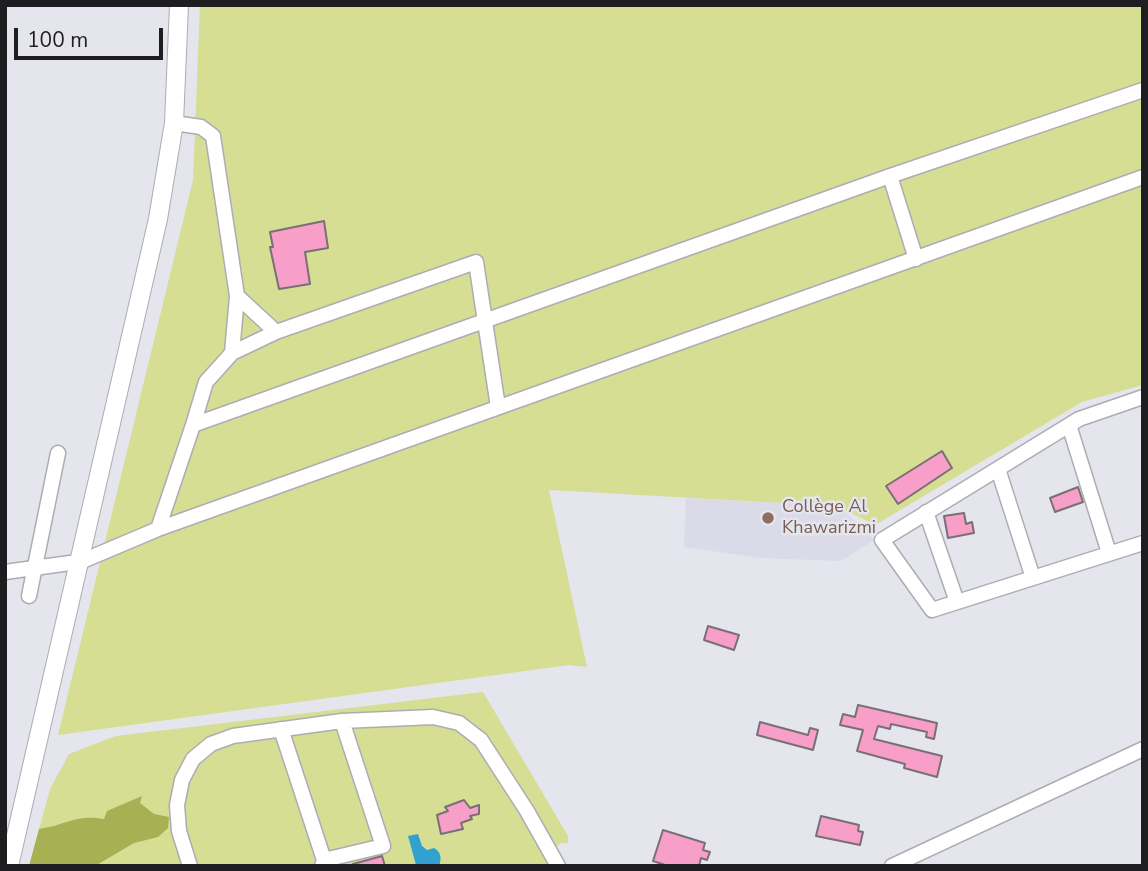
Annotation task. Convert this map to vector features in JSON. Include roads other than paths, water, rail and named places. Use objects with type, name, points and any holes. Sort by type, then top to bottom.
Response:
[{"type":"main road","points":[[9,866],[157,172],[169,66],[169,5]]},
{"type":"main road","points":[[5,831],[75,562],[155,236],[174,123],[179,5]]},
{"type":"street","points":[[193,425],[890,176],[1143,90]]},
{"type":"street","points":[[174,123],[201,127],[213,136],[237,296],[232,353]]},
{"type":"street","points":[[890,176],[916,259]]},
{"type":"street","points":[[5,572],[75,562],[158,529],[1143,177]]},
{"type":"street","points":[[158,529],[206,382],[232,353],[276,332],[476,262],[498,407]]},
{"type":"street","points":[[237,296],[276,332]]},
{"type":"street","points":[[1143,397],[1069,425],[882,540],[932,610],[1143,543]]},
{"type":"street","points":[[1069,425],[1109,554]]},
{"type":"street","points":[[29,596],[58,453]]},
{"type":"street","points":[[998,469],[1033,578]]},
{"type":"street","points":[[926,512],[957,602]]},
{"type":"street","points":[[190,866],[179,831],[177,805],[182,780],[193,759],[211,744],[233,736],[342,721],[433,716],[451,720],[467,728],[487,747],[558,866]]},
{"type":"street","points":[[281,729],[323,863],[383,846],[342,721]]},
{"type":"street","points":[[892,866],[925,859],[1143,749]]},
{"type":"water","points":[[418,834],[422,846],[427,850],[434,848],[439,853],[439,866],[416,865],[408,836]]},
{"type":"place","name":"Collège Al Khawarizmi","points":[[768,518]]}]
